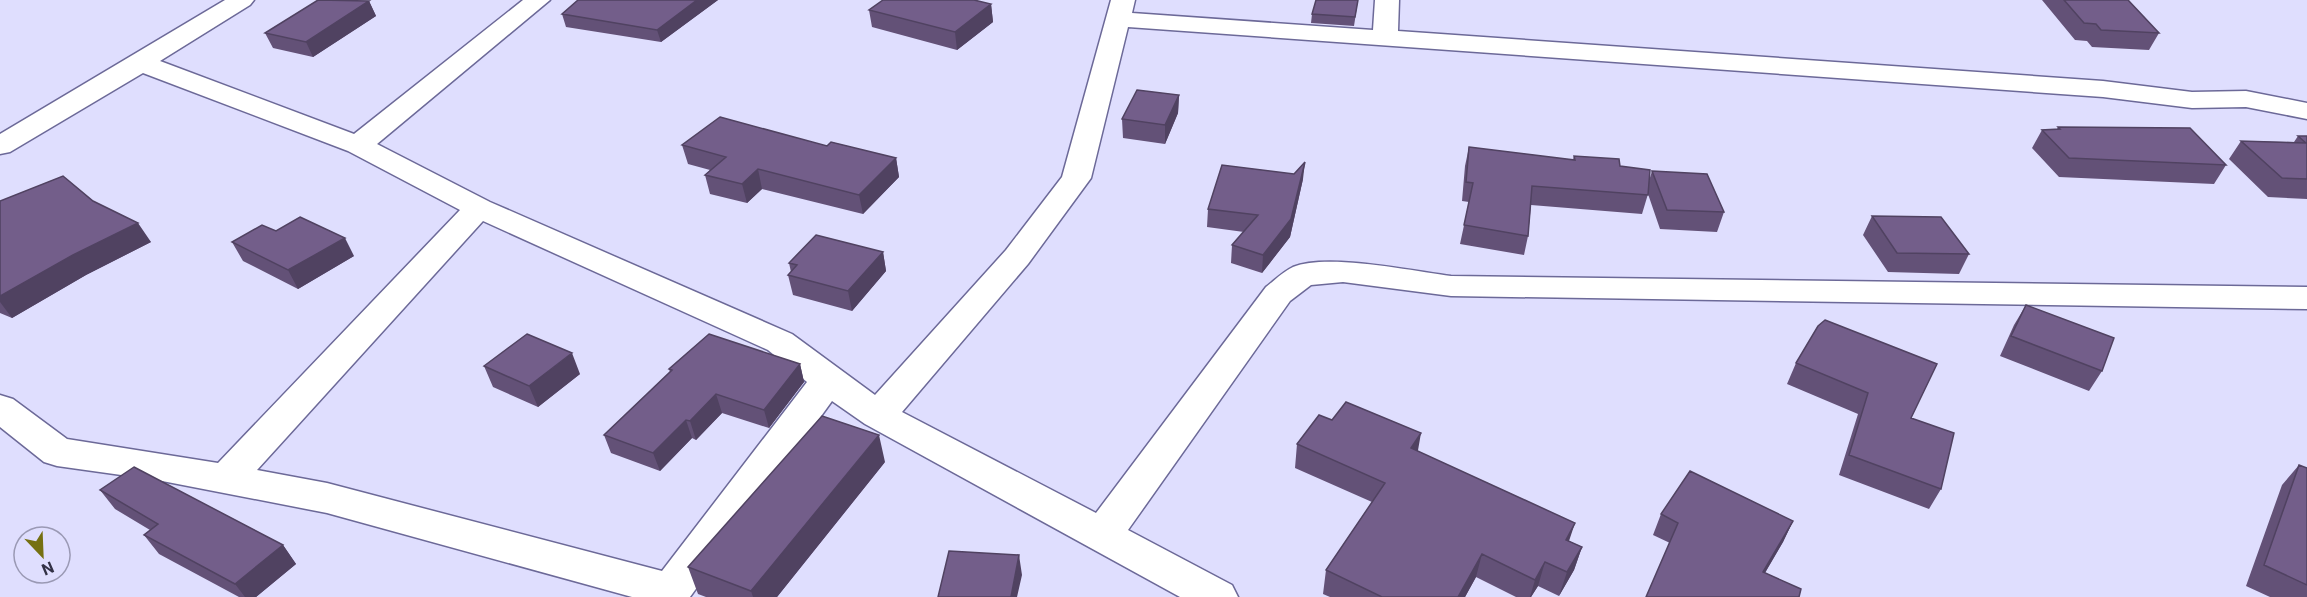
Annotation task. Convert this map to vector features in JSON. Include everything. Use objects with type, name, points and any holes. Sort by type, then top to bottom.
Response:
[{"type":"street","points":[[0,146],[242,0]]},
{"type":"street","points":[[358,145],[538,0]]},
{"type":"street","points":[[1385,37],[1387,0]]},
{"type":"street","points":[[878,415],[1017,257],[1076,178],[1121,10],[1385,37],[2103,90],[2192,100],[2246,99],[2307,111]]},
{"type":"street","points":[[144,61],[149,66],[358,145],[479,208],[780,342],[828,380],[878,415],[1217,597]]},
{"type":"street","points":[[226,479],[479,208]]},
{"type":"street","points":[[1102,536],[1278,294],[1303,275],[1343,272],[1463,286],[2307,298]]},
{"type":"street","points":[[0,408],[57,452],[327,498],[669,594],[828,380]]},
{"type":"building","points":[[318,0],[369,1],[306,42],[265,33]]},
{"type":"building","points":[[578,0],[697,0],[657,30],[562,14]]},
{"type":"building","points":[[883,0],[974,0],[991,4],[955,32],[869,10]]},
{"type":"building","points":[[1316,0],[1358,0],[1355,17],[1312,14]]},
{"type":"building","points":[[2064,0],[2128,0],[2159,33],[2101,30],[2096,24],[2084,23]]},
{"type":"building","points":[[1137,90],[1179,95],[1165,125],[1122,119]]},
{"type":"building","points":[[720,117],[827,146],[831,142],[896,158],[859,195],[758,169],[742,184],[705,175],[726,157],[682,145]]},
{"type":"building","points":[[2058,127],[2190,128],[2226,165],[2069,158],[2042,130],[2060,129]]},
{"type":"building","points":[[2298,136],[2307,136],[2307,179],[2282,178],[2241,141],[2306,143]]},
{"type":"building","points":[[1469,147],[1575,160],[1574,156],[1619,159],[1620,166],[1650,170],[1648,195],[1532,186],[1528,236],[1464,225],[1473,183],[1466,182]]},
{"type":"building","points":[[1305,162],[1291,219],[1263,255],[1232,245],[1258,215],[1208,209],[1222,165],[1294,174]]},
{"type":"building","points":[[1652,171],[1707,174],[1724,212],[1667,210]]},
{"type":"building","points":[[63,176],[93,201],[138,223],[73,255],[0,296],[0,201]]},
{"type":"building","points":[[1872,216],[1941,217],[1969,254],[1897,253]]},
{"type":"building","points":[[300,217],[345,238],[288,270],[232,242],[262,225],[276,231]]},
{"type":"building","points":[[816,235],[883,252],[848,291],[788,275],[797,265],[789,263]]},
{"type":"building","points":[[2026,305],[2114,338],[2102,371],[2011,336]]},
{"type":"building","points":[[1825,320],[1937,364],[1911,418],[1954,433],[1941,489],[1849,455],[1868,393],[1796,363],[1818,326]]},
{"type":"building","points":[[527,334],[572,353],[529,386],[484,366]]},
{"type":"building","points":[[709,334],[800,364],[764,410],[716,394],[690,421],[686,420],[653,453],[604,435],[672,370],[669,369]]},
{"type":"building","points":[[1346,402],[1421,433],[1411,448],[1575,523],[1566,540],[1582,547],[1567,572],[1545,562],[1535,580],[1482,554],[1458,597],[1382,597],[1326,570],[1385,483],[1297,444],[1319,415],[1332,420]]},
{"type":"building","points":[[822,416],[879,435],[751,591],[688,567]]},
{"type":"building","points":[[2299,465],[2307,468],[2307,585],[2264,565]]},
{"type":"building","points":[[134,467],[283,545],[235,584],[144,535],[158,524],[100,490]]},
{"type":"building","points":[[1690,471],[1793,521],[1763,572],[1801,589],[1799,597],[1646,597],[1678,523],[1661,514]]},
{"type":"building","points":[[949,551],[1019,555],[1011,597],[938,597]]}]
